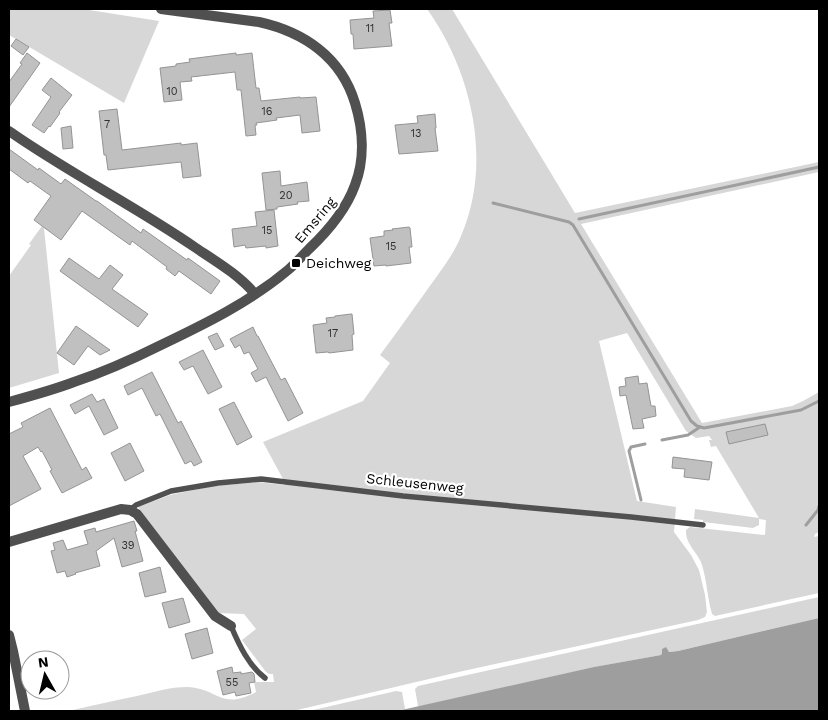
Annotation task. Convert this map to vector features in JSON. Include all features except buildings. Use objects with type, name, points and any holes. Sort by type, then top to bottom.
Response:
[{"type":"street","name":"Emsring","points":[[9,402],[58,388],[99,373],[150,351],[222,315],[288,270],[341,213],[350,197],[361,158],[360,125],[354,100],[343,77],[332,62],[302,37],[274,26],[259,22],[161,9]]},
{"type":"street","points":[[9,131],[177,235],[242,280],[255,294]]},
{"type":"street","name":"Schleusenweg","points":[[9,542],[121,509],[130,510]]},
{"type":"street","points":[[130,510],[137,514],[216,616],[231,626]]},
{"type":"street","points":[[9,635],[25,711]]},
{"type":"lane","name":"Schleusenweg","points":[[130,510],[136,505],[171,491],[218,483],[261,479],[403,496],[703,525]]},
{"type":"lane","points":[[231,626],[238,642],[257,672],[265,678]]},
{"type":"shaded area","points":[[9,9],[83,9],[159,21],[124,103],[9,35]]},
{"type":"shaded area","points":[[427,9],[452,9],[575,213],[819,162],[819,172],[581,224],[702,423],[792,406],[819,392],[819,532],[814,537],[819,536],[819,593],[715,616],[712,614],[703,568],[687,539],[686,530],[690,527],[765,535],[766,520],[759,519],[759,525],[753,528],[703,522],[703,520],[694,519],[695,509],[759,518],[716,446],[711,447],[709,440],[712,440],[709,436],[696,438],[686,431],[627,333],[599,341],[637,501],[676,507],[674,532],[691,555],[699,570],[705,595],[707,612],[705,617],[293,711],[74,711],[181,687],[197,688],[220,697],[235,699],[256,692],[254,682],[274,682],[273,674],[266,672],[242,640],[256,629],[244,614],[218,613],[138,507],[170,495],[213,486],[258,482],[285,485],[263,442],[363,401],[390,363],[380,355],[454,250],[471,208],[476,178],[473,118],[466,89],[456,61],[443,34]]},
{"type":"shaded area","points":[[42,226],[44,228],[59,373],[9,388],[9,276]]},
{"type":"shaded area","points":[[819,597],[819,618],[678,651],[669,652],[666,648],[662,649],[661,655],[595,667],[418,706],[415,689],[418,686]]},
{"type":"shaded area","points":[[819,618],[819,711],[397,711],[594,667],[661,655],[662,649],[666,647],[669,652],[678,651]]},
{"type":"shaded area","points":[[396,691],[402,692],[405,709],[397,711],[309,711]]},
{"type":"waterway","points":[[579,219],[819,167]]},
{"type":"waterway","points":[[493,203],[569,222],[573,225],[691,421],[697,426],[704,428],[801,410],[819,401]]},
{"type":"waterway","points":[[662,440],[688,435],[700,427]]},
{"type":"waterway","points":[[641,500],[629,451],[631,447],[645,444]]},
{"type":"waterway","points":[[806,525],[819,506]]},
{"type":"place","name":"Deichweg","points":[[296,263]]}]
